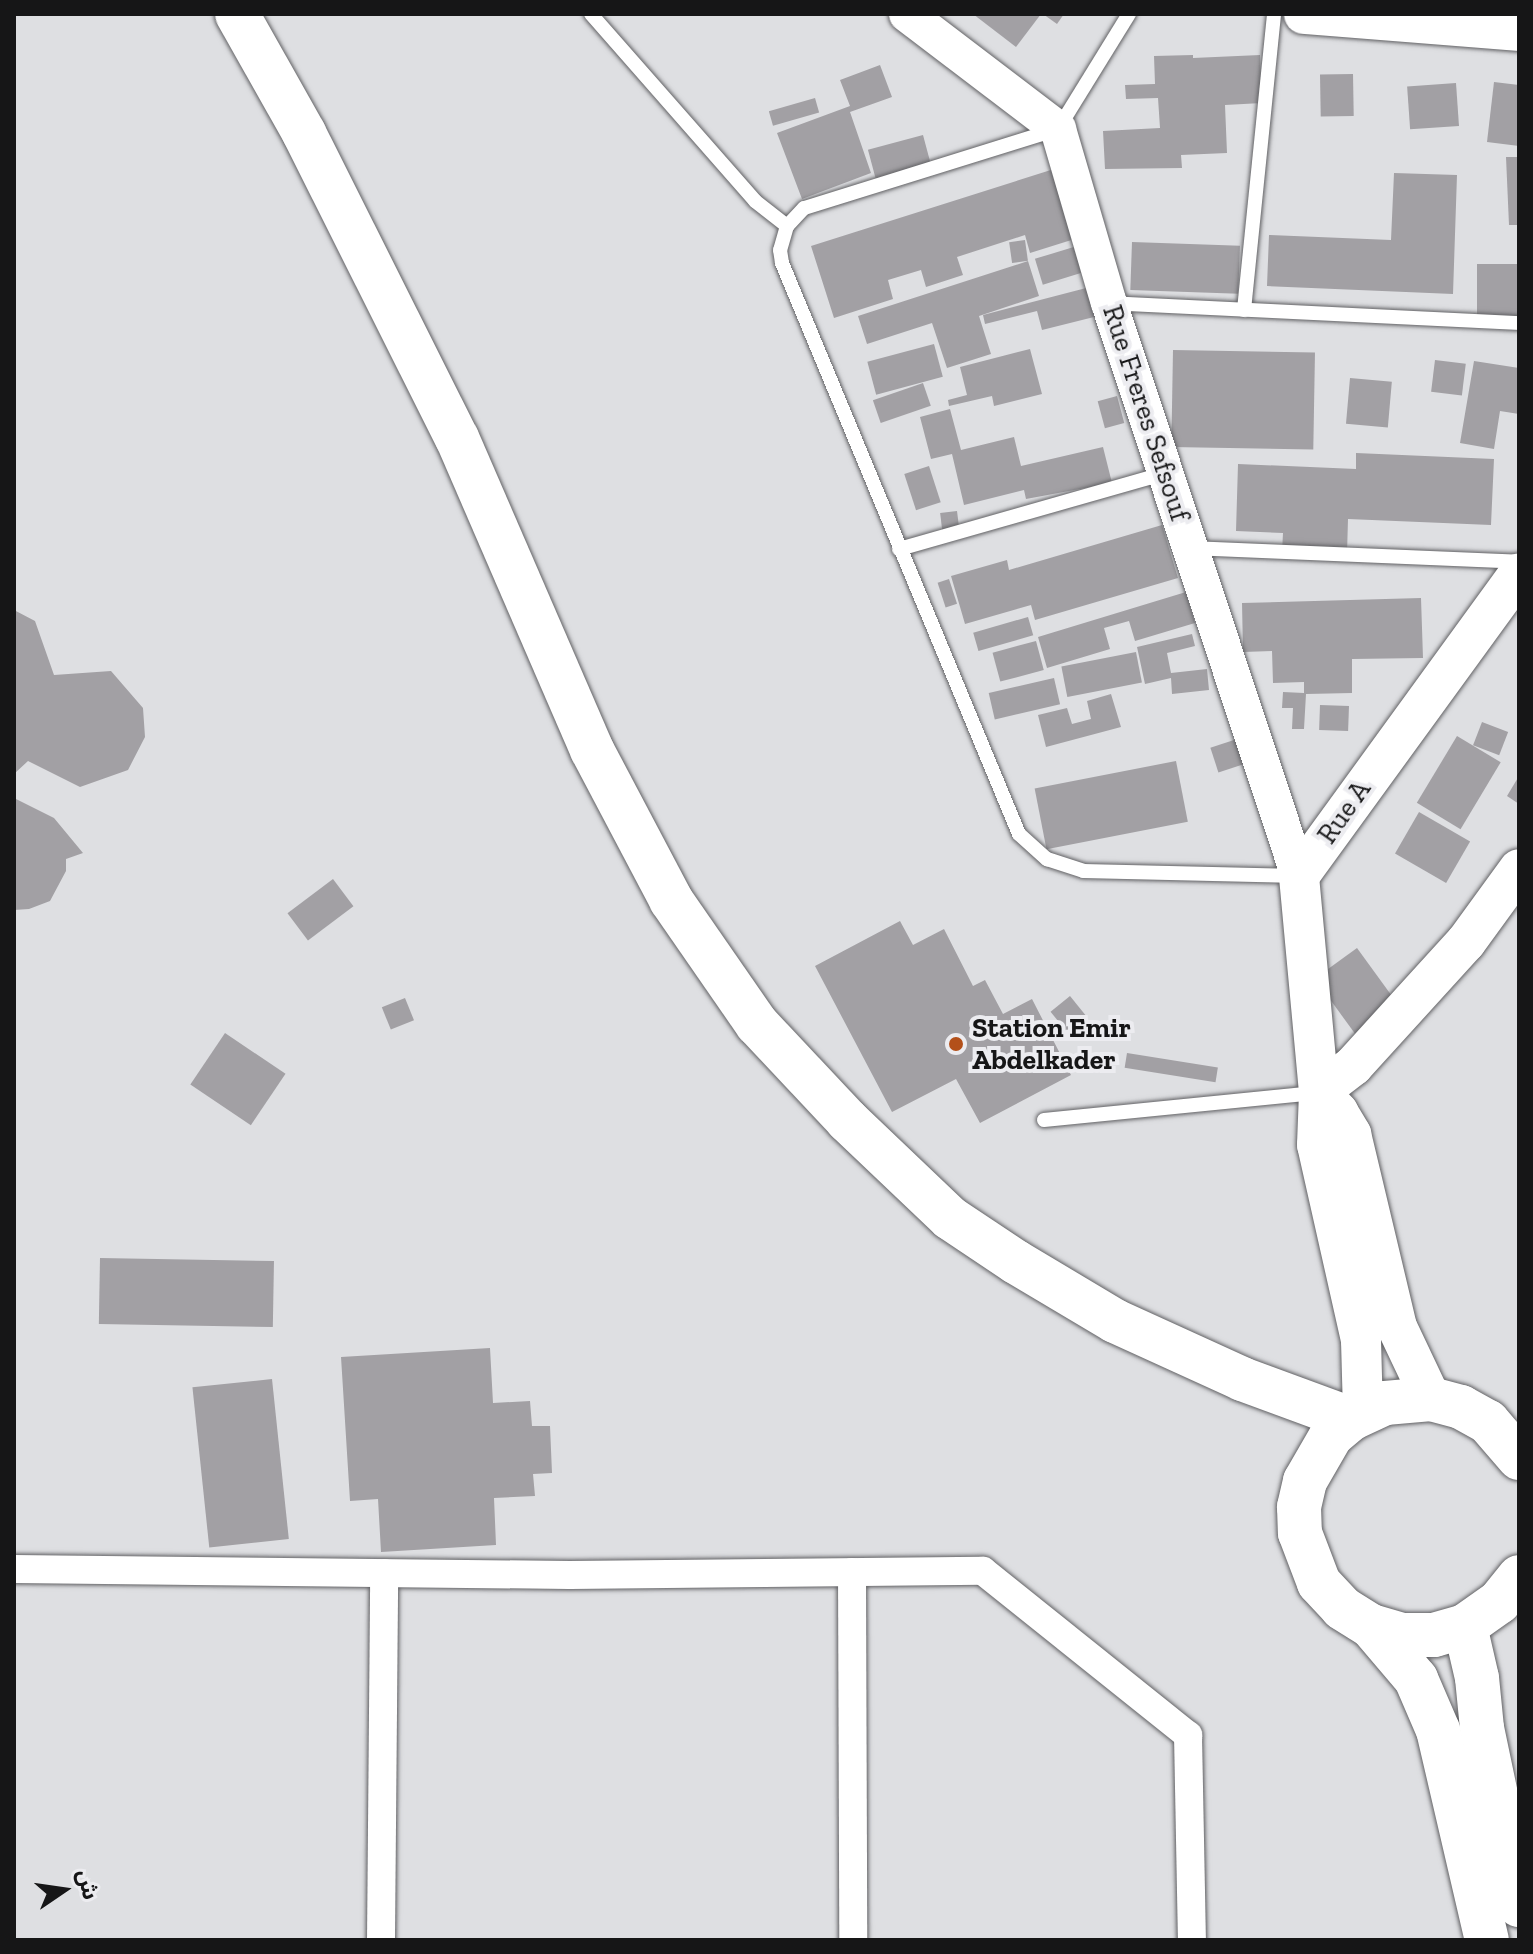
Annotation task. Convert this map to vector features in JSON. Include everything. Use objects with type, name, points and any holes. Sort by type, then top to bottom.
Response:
[{"type":"main road","points":[[237,14],[304,133],[457,438],[592,750],[671,900],[757,1024],[847,1120],[950,1218],[1016,1262],[1075,1300],[1242,1379],[1357,1415]]},
{"type":"main road","points":[[1304,14],[1453,23],[1519,31]]},
{"type":"main road","name":"Rue A","points":[[1299,876],[1519,573]]},
{"type":"main road","points":[[1319,1092],[1353,1066],[1466,942],[1519,869]]},
{"type":"main road","points":[[1299,876],[1319,1092],[1317,1145],[1361,1340],[1357,1415]]},
{"type":"main road","points":[[1319,1092],[1338,1112],[1351,1134],[1397,1327],[1431,1399]]},
{"type":"main road","points":[[1488,1620],[1434,1635],[1402,1635],[1371,1626],[1342,1608],[1319,1583],[1300,1533],[1299,1507],[1305,1481],[1331,1436],[1357,1415],[1407,1398],[1431,1399],[1461,1407],[1488,1422],[1516,1449]]},
{"type":"main road","points":[[1519,1577],[1488,1620],[1519,1905]]},
{"type":"main road","points":[[1371,1626],[1416,1679],[1438,1730],[1487,1940]]},
{"type":"street","points":[[907,14],[1058,129]]},
{"type":"street","name":"Rue Freres Sefsouf","points":[[1058,129],[1109,303],[1299,876]]},
{"type":"street","points":[[14,1569],[384,1573],[983,1571],[1188,1735],[1192,1940]]},
{"type":"street","points":[[852,1572],[853,1940]]},
{"type":"street","points":[[381,1940],[384,1573]]},
{"type":"lane","points":[[591,14],[755,201],[787,226]]},
{"type":"lane","points":[[1129,14],[1058,129],[804,208],[787,226],[780,250],[782,263],[1011,817],[1032,848],[1064,867],[1083,871],[1299,876]]},
{"type":"lane","points":[[1244,310],[1274,14]]},
{"type":"lane","points":[[1109,303],[1519,323]]},
{"type":"lane","points":[[899,549],[1165,473]]},
{"type":"lane","points":[[1191,548],[1519,562]]},
{"type":"lane","points":[[1044,1120],[1319,1092]]},
{"type":"building","points":[[973,14],[1041,14],[1016,47]]},
{"type":"building","points":[[1043,14],[1064,14],[1057,24]]},
{"type":"building","points":[[1193,55],[1193,58],[1260,55],[1262,103],[1225,105],[1227,153],[1181,155],[1182,168],[1105,169],[1103,131],[1160,128],[1158,98],[1126,99],[1125,85],[1155,84],[1154,56]]},
{"type":"building","points":[[880,65],[892,97],[850,112],[871,173],[802,199],[777,133],[850,106],[840,80]]},
{"type":"building","points":[[1353,74],[1354,116],[1321,117],[1320,75]]},
{"type":"building","points":[[1494,82],[1519,85],[1519,146],[1487,142]]},
{"type":"building","points":[[1456,83],[1459,126],[1410,129],[1407,86]]},
{"type":"building","points":[[815,98],[819,112],[773,126],[769,111]]},
{"type":"building","points":[[923,135],[931,165],[876,180],[868,150]]},
{"type":"building","points":[[1506,157],[1519,157],[1519,225],[1509,225]]},
{"type":"building","points":[[1054,169],[1081,237],[1030,253],[1025,235],[957,257],[963,275],[926,287],[921,270],[888,280],[893,299],[834,318],[811,246]]},
{"type":"building","points":[[1394,173],[1457,175],[1453,294],[1267,286],[1269,235],[1391,240]]},
{"type":"building","points":[[1025,240],[1028,261],[1012,263],[1009,242]]},
{"type":"building","points":[[1132,242],[1240,246],[1238,294],[1130,290]]},
{"type":"building","points":[[1077,246],[1085,272],[1043,285],[1035,259]]},
{"type":"building","points":[[1028,261],[1039,296],[979,316],[991,354],[947,368],[932,323],[867,344],[858,316]]},
{"type":"building","points":[[1477,264],[1519,264],[1519,323],[1477,323]]},
{"type":"building","points":[[1090,287],[1098,316],[1042,330],[1037,311],[985,324],[983,315]]},
{"type":"building","points":[[934,344],[943,377],[876,395],[867,362]]},
{"type":"building","points":[[1030,349],[1042,394],[994,406],[992,396],[949,406],[948,400],[967,395],[960,367]]},
{"type":"building","points":[[1173,350],[1315,352],[1313,449],[1171,447]]},
{"type":"building","points":[[1435,360],[1466,364],[1462,396],[1431,392]]},
{"type":"building","points":[[1474,361],[1519,368],[1519,414],[1500,411],[1494,449],[1460,443]]},
{"type":"building","points":[[1350,378],[1392,382],[1388,427],[1346,424]]},
{"type":"building","points":[[923,383],[931,406],[881,423],[873,400]]},
{"type":"building","points":[[1117,396],[1124,423],[1105,428],[1098,401]]},
{"type":"building","points":[[950,409],[961,450],[1014,437],[1021,466],[1103,447],[1112,483],[1026,499],[1024,490],[964,505],[952,454],[931,459],[920,417]]},
{"type":"building","points":[[1356,453],[1494,459],[1491,525],[1348,519],[1347,554],[1282,552],[1283,533],[1236,531],[1238,464],[1356,469]]},
{"type":"building","points":[[929,466],[941,502],[916,510],[904,474]]},
{"type":"building","points":[[957,511],[959,528],[942,530],[940,513]]},
{"type":"building","points":[[1162,525],[1178,578],[1035,620],[1031,605],[965,624],[951,576],[1007,560],[1009,570]]},
{"type":"building","points":[[949,579],[957,604],[946,607],[938,583]]},
{"type":"building","points":[[1186,592],[1195,623],[1135,641],[1129,621],[1104,628],[1110,649],[1047,668],[1038,637]]},
{"type":"building","points":[[1421,598],[1423,658],[1352,659],[1352,693],[1306,694],[1304,729],[1292,729],[1293,708],[1282,708],[1283,692],[1304,693],[1304,682],[1273,683],[1272,651],[1243,652],[1242,603]]},
{"type":"building","points":[[14,610],[35,621],[54,675],[111,671],[143,708],[145,737],[128,770],[80,787],[28,761],[14,774]]},
{"type":"building","points":[[1028,617],[1033,635],[978,651],[973,633]]},
{"type":"building","points":[[1192,634],[1195,646],[1167,653],[1171,673],[1207,669],[1209,690],[1172,694],[1171,678],[1145,684],[1137,647]]},
{"type":"building","points":[[1036,641],[1044,670],[1000,682],[993,653]]},
{"type":"building","points":[[1136,652],[1142,682],[1067,697],[1061,667]]},
{"type":"building","points":[[1054,678],[1060,704],[995,719],[989,693]]},
{"type":"building","points":[[1111,694],[1121,727],[1046,747],[1038,715],[1067,708],[1072,724],[1091,719],[1087,701]]},
{"type":"building","points":[[1320,705],[1349,706],[1348,731],[1319,730]]},
{"type":"building","points":[[1482,722],[1508,732],[1499,755],[1473,745]]},
{"type":"building","points":[[1457,736],[1501,762],[1461,829],[1417,803]]},
{"type":"building","points":[[1237,739],[1245,764],[1218,772],[1210,748]]},
{"type":"building","points":[[1176,761],[1188,822],[1046,849],[1035,788]]},
{"type":"building","points":[[1519,776],[1519,804],[1507,796]]},
{"type":"building","points":[[14,798],[54,818],[83,853],[66,859],[66,871],[50,901],[29,909],[14,910]]},
{"type":"building","points":[[1419,812],[1470,842],[1446,883],[1395,854]]},
{"type":"building","points":[[333,879],[353,906],[308,940],[287,913]]},
{"type":"building","name":"Station Emir Abdelkader","points":[[900,921],[913,945],[944,929],[973,986],[985,980],[1003,1014],[1032,999],[1071,1075],[980,1123],[956,1079],[892,1112],[815,966]]},
{"type":"building","points":[[1357,948],[1402,1010],[1360,1041],[1315,979]]},
{"type":"building","points":[[1070,996],[1086,1016],[1067,1032],[1051,1012]]},
{"type":"building","points":[[405,998],[414,1020],[391,1030],[382,1007]]},
{"type":"building","points":[[225,1033],[286,1074],[251,1125],[190,1084]]},
{"type":"building","points":[[1127,1053],[1218,1067],[1216,1082],[1125,1068]]},
{"type":"building","points":[[100,1258],[274,1261],[273,1327],[99,1324]]},
{"type":"building","points":[[490,1348],[493,1403],[530,1401],[532,1426],[550,1426],[552,1473],[533,1474],[535,1496],[494,1498],[496,1545],[381,1552],[378,1499],[350,1501],[341,1357]]},
{"type":"building","points":[[272,1379],[289,1539],[209,1547],[192,1387]]},
{"type":"place","name":"Station Emir Abdelkader","points":[[956,1044]]}]
